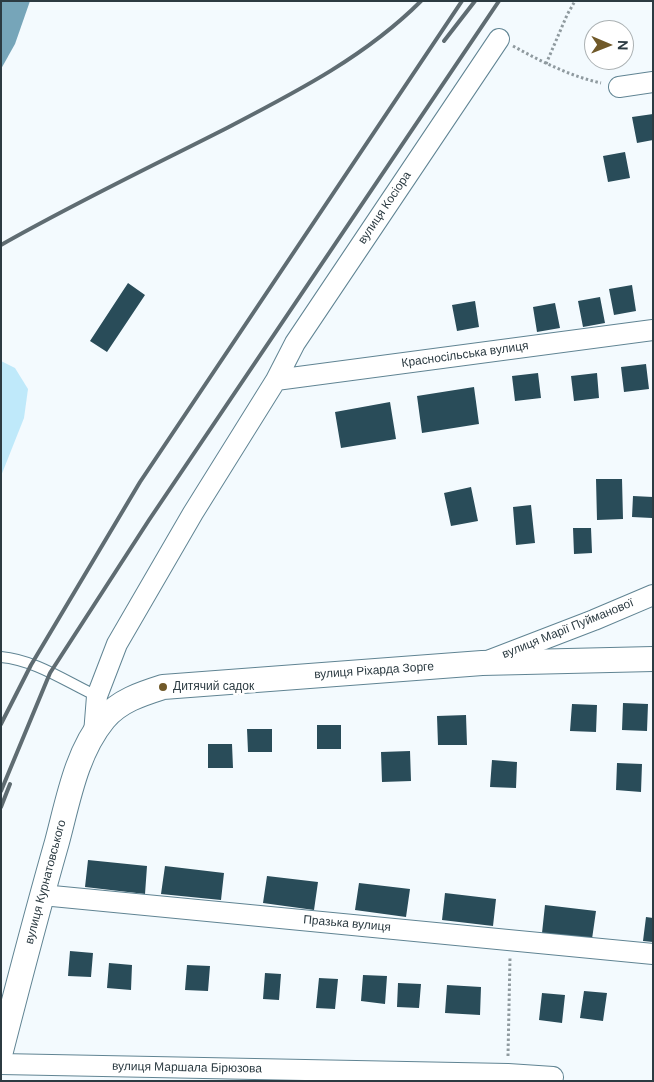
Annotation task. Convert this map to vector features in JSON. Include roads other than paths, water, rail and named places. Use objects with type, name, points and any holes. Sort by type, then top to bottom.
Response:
[{"type":"street","name":"вулиця Косіора","points":[[105,720],[97,696],[117,644],[193,513],[276,380],[295,343],[499,39]]},
{"type":"street","points":[[619,87],[653,82]]},
{"type":"street","name":"Красносільська вулиця","points":[[276,380],[653,330]]},
{"type":"street","name":"вулиця Марії Пуйманової","points":[[482,663],[653,595]]},
{"type":"street","name":"вулиця Ріхарда Зорге","points":[[105,720],[133,697],[163,687],[482,663],[653,660]]},
{"type":"street","name":"вулиця Курнатовського","points":[[1,1051],[74,780],[83,755],[105,720]]},
{"type":"street","name":"Празька вулиця","points":[[42,895],[653,954]]},
{"type":"street","name":"вулиця Маршала Бірюзова","points":[[1,1064],[508,1074],[553,1077]]},
{"type":"lane","points":[[1,657],[14,658],[97,696],[105,720]]},
{"type":"railway","points":[[1,245],[221,131],[326,74],[376,40],[421,1]]},
{"type":"railway","points":[[1,724],[31,665],[140,482],[462,1]]},
{"type":"railway","points":[[444,41],[475,1]]},
{"type":"railway","points":[[1,791],[50,673],[149,520],[499,1]]},
{"type":"railway","points":[[1,807],[10,784]]},
{"type":"place","name":"Дитячий садок","points":[[163,687]]}]
